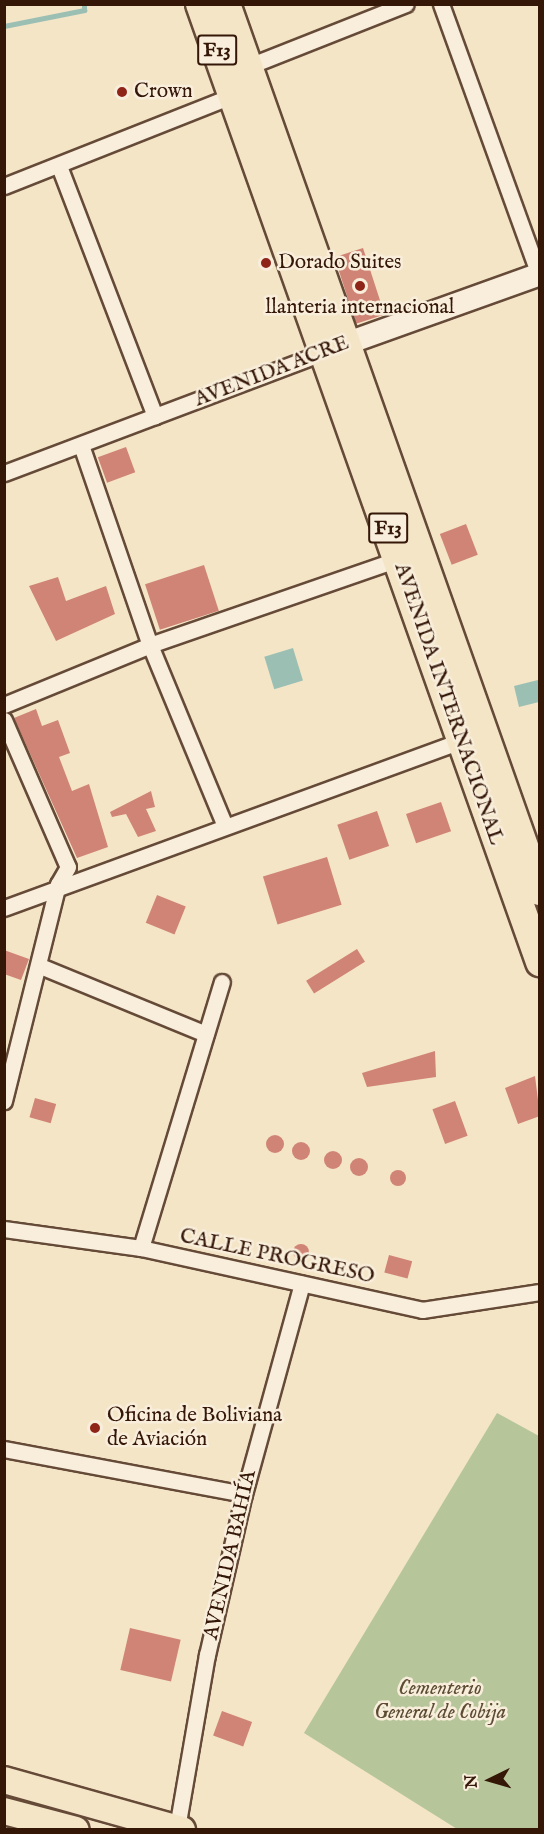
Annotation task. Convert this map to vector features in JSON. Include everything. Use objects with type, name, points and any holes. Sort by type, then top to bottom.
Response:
[{"type":"highway","name":"AVENIDA INTERNACIONAL","points":[[200,4],[242,80]]},
{"type":"highway","name":"AVENIDA INTERNACIONAL","points":[[226,4],[242,80],[472,737],[540,962]]},
{"type":"highway","name":"AVENIDA INTERNACIONAL","points":[[337,347],[399,559],[472,737],[540,891]]},
{"type":"main road","name":"AVENIDA ACRE","points":[[337,347],[538,275]]},
{"type":"main road","points":[[4,1780],[179,1829]]},
{"type":"main road","points":[[4,1811],[76,1830]]},
{"type":"street","points":[[4,186],[59,166],[406,4]]},
{"type":"street","points":[[441,4],[538,275]]},
{"type":"street","points":[[59,166],[155,416]]},
{"type":"street","name":"AVENIDA ACRE","points":[[4,474],[337,347]]},
{"type":"street","points":[[81,445],[150,645],[224,824]]},
{"type":"street","points":[[4,705],[150,645],[399,559]]},
{"type":"street","points":[[4,720],[68,867],[58,884],[40,966],[4,1101]]},
{"type":"street","points":[[4,908],[58,884],[472,737]]},
{"type":"street","points":[[40,966],[206,1034]]},
{"type":"street","points":[[141,1248],[222,982]]},
{"type":"street","name":"CALLE PROGRESO","points":[[4,1229],[141,1248],[422,1310],[540,1292]]},
{"type":"street","name":"AVENIDA BAHÍA","points":[[179,1829],[207,1655],[244,1494],[302,1284]]},
{"type":"street","points":[[4,1449],[244,1494]]},
{"type":"green space","name":"Cementerio General de Cobija","points":[[497,1413],[539,1436],[539,1829],[457,1829],[304,1733]]},
{"type":"water","points":[[293,648],[303,681],[274,689],[264,657]]},
{"type":"water","points":[[538,680],[539,702],[519,707],[514,686]]},
{"type":"building","name":"llanteria internacional","points":[[363,248],[385,315],[356,324],[334,257]]},
{"type":"building","points":[[126,447],[135,472],[107,483],[98,457]]},
{"type":"building","points":[[466,524],[478,555],[452,565],[440,534]]},
{"type":"building","points":[[204,565],[219,611],[160,630],[145,584]]},
{"type":"building","points":[[58,577],[66,601],[106,586],[115,614],[56,641],[29,586]]},
{"type":"building","points":[[36,709],[42,726],[58,720],[70,753],[59,757],[72,791],[89,784],[108,847],[77,858],[14,718]]},
{"type":"building","points":[[151,791],[155,807],[146,809],[156,831],[138,837],[126,814],[112,817],[110,812]]},
{"type":"building","points":[[441,802],[451,831],[416,843],[406,814]]},
{"type":"building","points":[[377,811],[389,846],[349,860],[337,825]]},
{"type":"building","points":[[327,857],[342,905],[278,924],[263,877]]},
{"type":"building","points":[[157,895],[186,907],[175,934],[146,923]]},
{"type":"building","points":[[357,949],[365,962],[314,994],[306,981]]},
{"type":"building","points":[[4,950],[29,959],[21,980],[4,974]]},
{"type":"building","points":[[435,1051],[436,1077],[367,1087],[362,1073]]},
{"type":"building","points":[[535,1076],[540,1116],[518,1124],[505,1088]]},
{"type":"building","points":[[35,1098],[56,1104],[51,1123],[29,1117]]},
{"type":"building","points":[[455,1101],[468,1136],[445,1144],[432,1109]]},
{"type":"building","points":[[275,1135],[281,1138],[284,1144],[281,1150],[275,1153],[269,1150],[266,1144],[269,1138]]},
{"type":"building","points":[[301,1142],[307,1145],[310,1151],[307,1157],[301,1160],[295,1157],[292,1151],[295,1145]]},
{"type":"building","points":[[333,1151],[339,1154],[342,1160],[339,1166],[333,1169],[327,1166],[324,1160],[327,1154]]},
{"type":"building","points":[[359,1158],[365,1161],[368,1167],[365,1173],[359,1176],[353,1173],[350,1167],[353,1161]]},
{"type":"building","points":[[395,1170],[401,1170],[406,1178],[404,1184],[395,1186],[390,1181],[390,1175]]},
{"type":"building","points":[[298,1244],[304,1244],[309,1252],[307,1258],[298,1260],[293,1255],[293,1249]]},
{"type":"building","points":[[389,1255],[412,1261],[408,1279],[384,1272]]},
{"type":"building","points":[[130,1628],[181,1640],[171,1682],[120,1670]]},
{"type":"building","points":[[222,1711],[252,1722],[243,1746],[213,1735]]},
{"type":"waterway","points":[[4,26],[84,10],[84,4]]},
{"type":"place","name":"Crown","points":[[122,92]]},
{"type":"place","name":"Dorado Suites","points":[[266,263]]},
{"type":"place","name":"llanteria internacional","points":[[360,286]]},
{"type":"place","name":"Oficina de Boliviana de Aviación","points":[[95,1428]]}]
